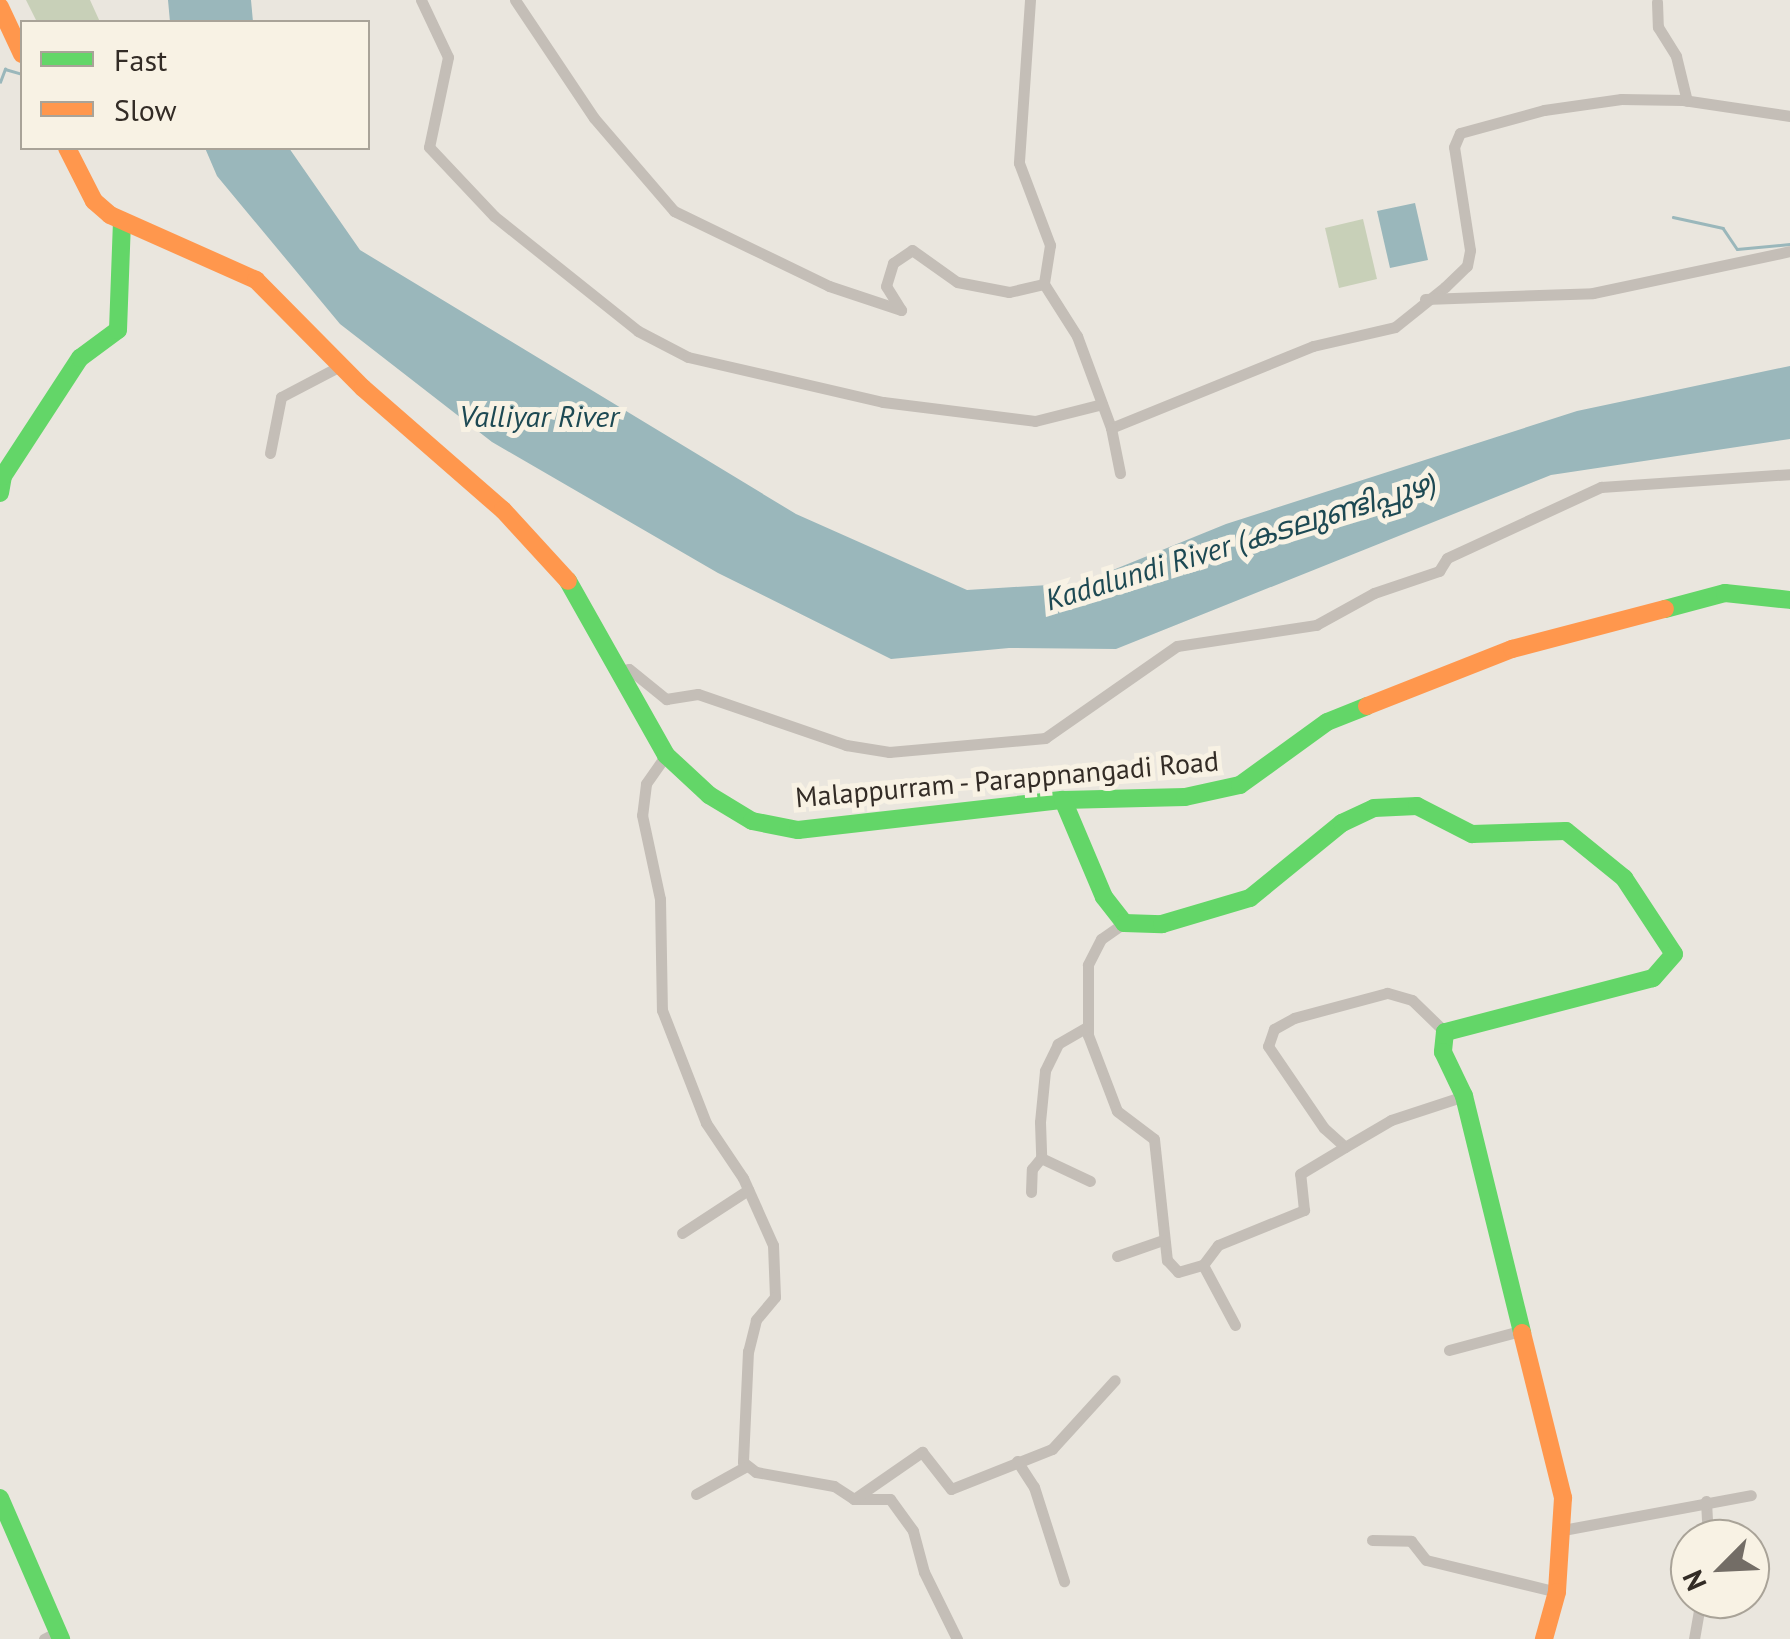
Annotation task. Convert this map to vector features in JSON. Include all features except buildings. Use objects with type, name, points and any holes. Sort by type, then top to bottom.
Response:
[{"type":"main road","points":[[0,7],[20,50]]},
{"type":"main road","name":"Malappurram - Parappnangadi Road","points":[[69,150],[94,201],[122,221],[256,280],[340,366],[563,571],[666,755],[736,812],[798,830],[1063,800],[1185,797],[1240,786],[1328,722],[1512,649],[1725,592],[1790,600]]},
{"type":"main road","points":[[1,482],[80,358],[118,330],[124,313],[122,221]]},
{"type":"main road","points":[[1063,800],[1104,897],[1124,923],[1162,924],[1250,898],[1342,823],[1374,808],[1417,806],[1472,834],[1566,831],[1624,878],[1674,954],[1653,978],[1445,1032],[1443,1052],[1464,1096],[1563,1498],[1564,1530],[1556,1592],[1544,1639]]},
{"type":"main road","points":[[0,1498],[54,1637]]},
{"type":"street","points":[[421,0],[448,57],[430,147],[494,216],[638,331],[688,357],[883,402],[1035,421],[1102,404]]},
{"type":"street","points":[[515,0],[594,118],[674,211],[829,286],[901,310],[886,286],[894,263],[912,250],[957,282],[1010,292],[1044,284]]},
{"type":"street","points":[[1030,0],[1019,163],[1050,246],[1044,284],[1077,336],[1110,428],[1120,473]]},
{"type":"street","points":[[1657,2],[1658,27],[1676,56],[1687,100]]},
{"type":"street","points":[[1110,428],[1313,346],[1395,327],[1467,266],[1454,147],[1460,134],[1544,110],[1621,100],[1687,100],[1790,116]]},
{"type":"street","points":[[1425,300],[1611,290],[1790,252]]},
{"type":"street","points":[[270,453],[281,397],[340,366]]},
{"type":"street","points":[[617,672],[628,669],[666,699],[698,694],[875,750],[976,749],[1045,738],[1177,646],[1316,625],[1374,593],[1439,571],[1447,558],[1601,487],[1790,474]]},
{"type":"street","points":[[666,755],[646,784],[642,815],[660,899],[662,1010],[706,1123],[748,1190],[773,1246],[776,1283],[772,1305],[750,1336],[742,1419],[745,1467]]},
{"type":"street","points":[[1124,923],[1101,939],[1088,965],[1088,1027],[1117,1112],[1154,1139],[1163,1240],[1178,1272],[1204,1265],[1232,1238],[1304,1210],[1300,1174],[1391,1120],[1464,1096]]},
{"type":"street","points":[[1344,1147],[1273,1056],[1268,1046],[1274,1030],[1387,992],[1412,1000],[1445,1032]]},
{"type":"street","points":[[1031,1192],[1032,1169],[1041,1158],[1045,1071],[1058,1044],[1088,1027]]},
{"type":"street","points":[[1041,1158],[1090,1181]]},
{"type":"street","points":[[682,1233],[748,1190]]},
{"type":"street","points":[[1116,1256],[1163,1240]]},
{"type":"street","points":[[1204,1265],[1235,1326]]},
{"type":"street","points":[[1448,1350],[1520,1331]]},
{"type":"street","points":[[854,1499],[922,1452],[951,1489],[1052,1449],[1115,1380]]},
{"type":"street","points":[[1017,1462],[1034,1487],[1064,1581]]},
{"type":"street","points":[[696,1494],[745,1467],[834,1486],[854,1499],[880,1497],[898,1506],[957,1639]]},
{"type":"street","points":[[1564,1530],[1653,1517],[1658,1508],[1751,1495]]},
{"type":"street","points":[[1706,1502],[1707,1519]]},
{"type":"street","points":[[1372,1540],[1411,1540],[1426,1560],[1470,1566],[1486,1578],[1556,1592]]},
{"type":"green space","points":[[26,0],[90,0],[99,20],[36,20]]},
{"type":"green space","points":[[1363,219],[1377,279],[1339,288],[1325,228]]},
{"type":"water","points":[[168,0],[251,0],[253,20],[170,20]]},
{"type":"water","name":"Valliyar River","points":[[206,150],[290,150],[360,250],[796,514],[967,590],[1081,583],[1226,524],[1577,411],[1790,366],[1790,439],[1551,475],[1116,649],[1009,648],[891,659],[718,573],[492,442],[340,324],[217,176]]},
{"type":"water","points":[[1415,203],[1428,260],[1390,268],[1377,211]]},
{"type":"waterway","points":[[0,82],[5,69],[20,73]]},
{"type":"waterway","points":[[1673,217],[1723,228],[1737,249],[1790,244]]},
{"type":"traffic: fast","points":[[0,493],[3,476],[80,358],[118,330],[122,221]]},
{"type":"traffic: fast","points":[[568,581],[666,755],[709,795],[752,821],[798,830],[1063,800],[1185,797],[1240,785],[1327,722],[1367,706]]},
{"type":"traffic: fast","points":[[1665,609],[1725,593],[1790,600]]},
{"type":"traffic: fast","points":[[1063,800],[1104,897],[1124,923],[1162,924],[1250,898],[1342,823],[1374,808],[1417,806],[1472,834],[1566,831],[1624,878],[1674,954],[1653,978],[1445,1032],[1443,1052],[1464,1096],[1522,1333]]},
{"type":"traffic: fast","points":[[0,1498],[61,1639]]},
{"type":"traffic: slow","points":[[0,7],[20,50]]},
{"type":"traffic: slow","points":[[68,150],[94,201],[110,215],[256,280],[363,388],[503,510],[568,581]]},
{"type":"traffic: slow","points":[[1367,706],[1512,649],[1665,609]]},
{"type":"traffic: slow","points":[[1522,1333],[1563,1498],[1557,1592],[1544,1639]]},
{"type":"water label","name":"Kadalundi River (കടലുണ്ടിപ്പുഴ)","points":[[1241,541]]}]
